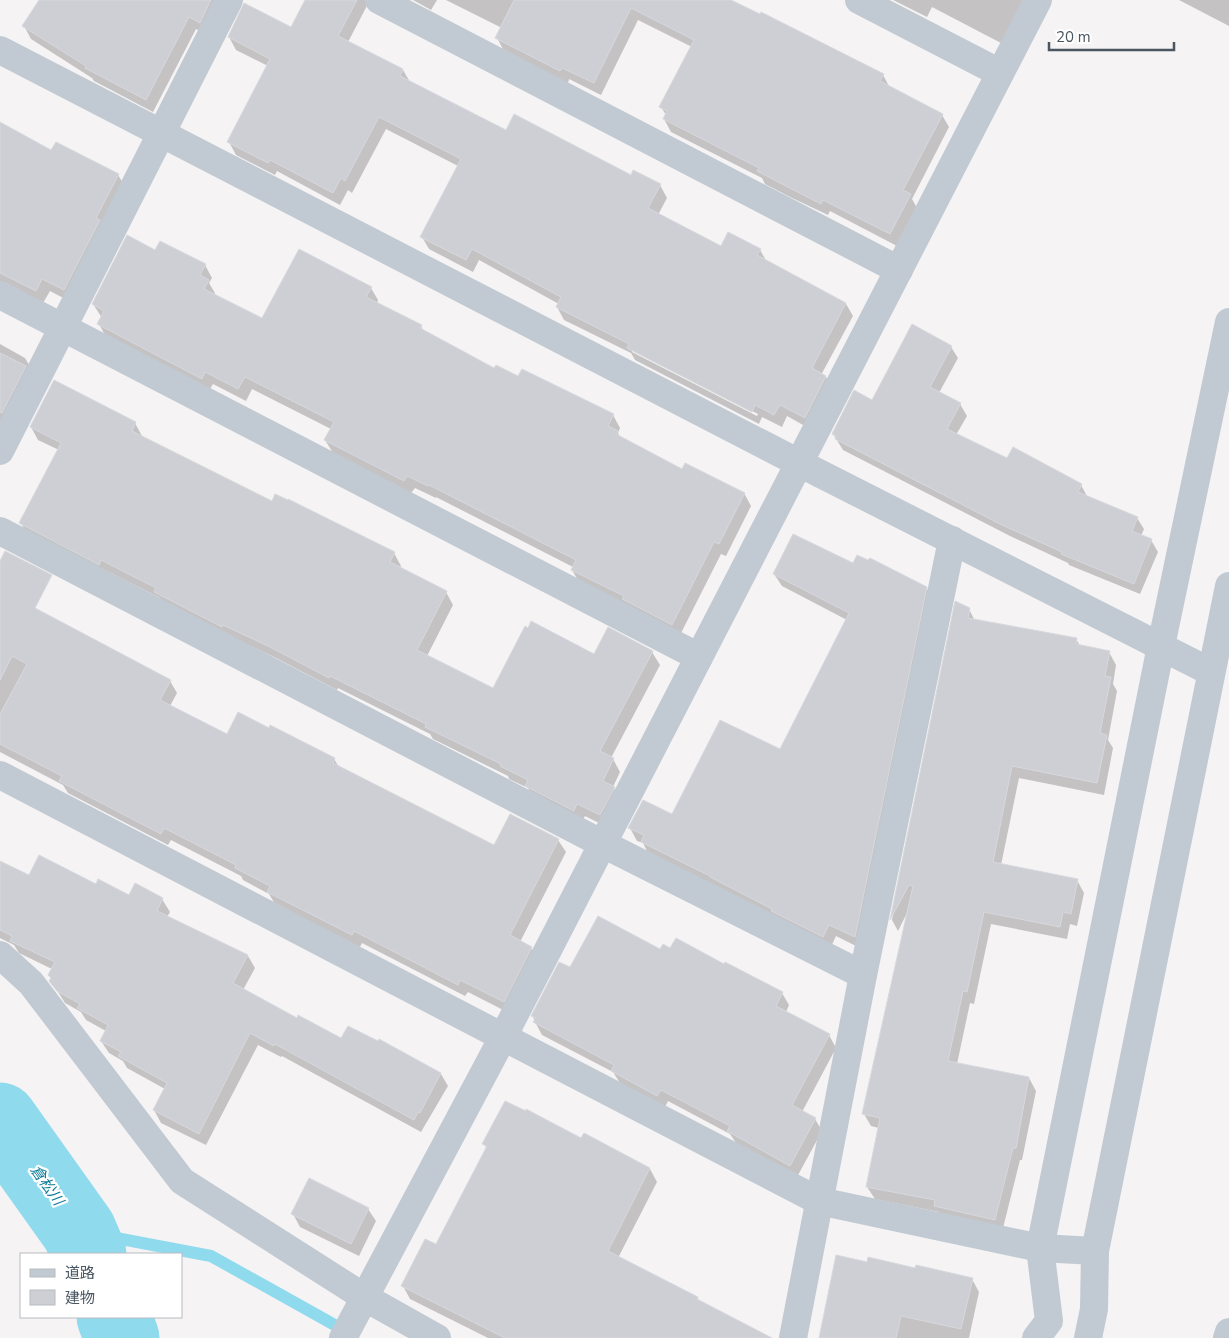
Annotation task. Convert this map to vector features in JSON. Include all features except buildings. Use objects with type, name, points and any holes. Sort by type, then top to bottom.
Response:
[{"type":"street","points":[[0,452],[230,0]]},
{"type":"street","points":[[379,0],[899,270]]},
{"type":"street","points":[[858,0],[1000,73]]},
{"type":"street","points":[[343,1338],[603,844],[1038,0]]},
{"type":"street","points":[[0,50],[799,462],[1212,672]]},
{"type":"street","points":[[0,295],[699,657]]},
{"type":"street","points":[[1036,1338],[1048,1321],[1040,1248],[1161,646],[1229,322]]},
{"type":"street","points":[[0,531],[603,844],[863,975]]},
{"type":"street","points":[[793,1338],[863,975],[952,540]]},
{"type":"street","points":[[1088,1338],[1094,1309],[1095,1251],[1229,586]]},
{"type":"street","points":[[0,775],[819,1201],[1040,1248],[1095,1251]]},
{"type":"street","points":[[0,955],[31,983],[182,1181],[364,1297],[437,1338]]},
{"type":"street","points":[[1227,1338],[1229,1332]]},
{"type":"waterway","name":"倉松川","points":[[0,1120],[79,1231],[89,1253]]},
{"type":"waterway","points":[[79,1231],[211,1256],[349,1333]]},
{"type":"waterway","name":"倉松川","points":[[114,1318],[122,1338]]}]
